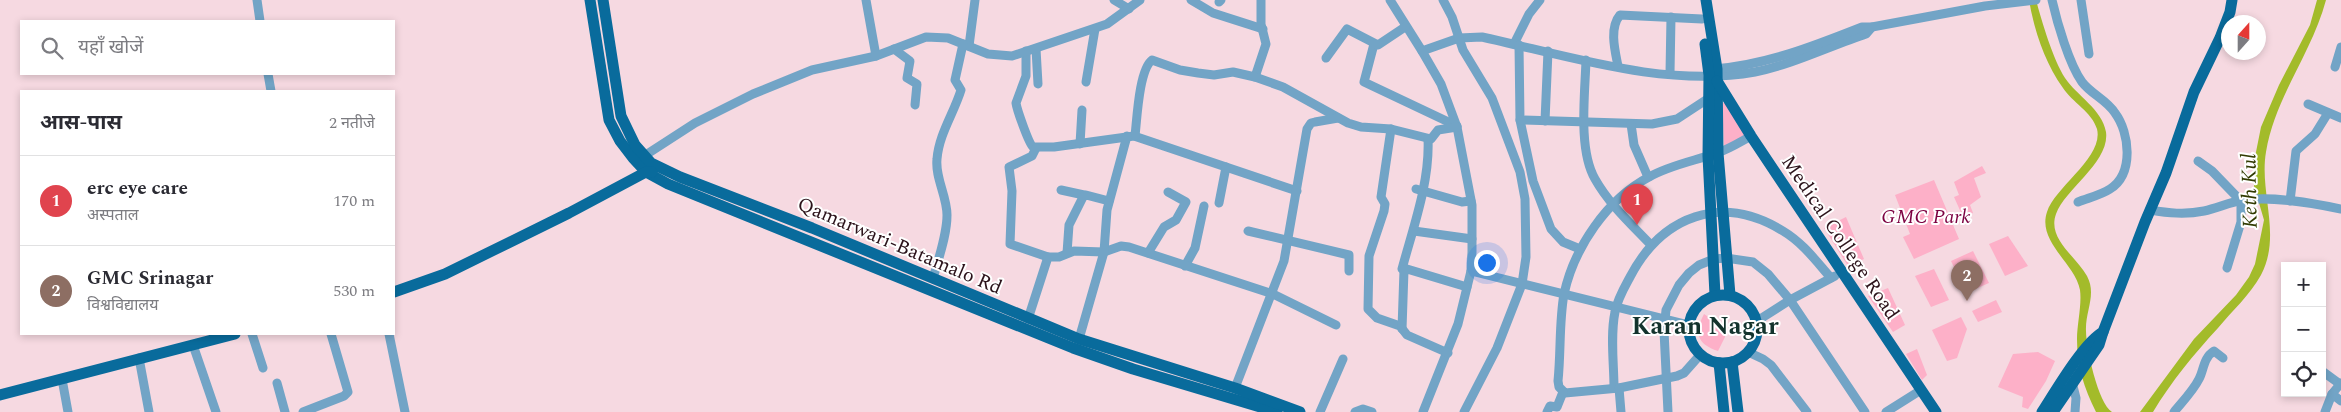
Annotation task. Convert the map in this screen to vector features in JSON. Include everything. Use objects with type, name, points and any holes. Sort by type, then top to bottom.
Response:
[{"type":"main road","name":"Qamarwari-Batamalo Rd","points":[[590,0],[609,120],[620,141],[646,172],[668,184],[1073,348],[1133,369],[1277,412]]},
{"type":"main road","name":"Qamarwari-Batamalo Rd","points":[[603,0],[621,116],[635,145],[651,163],[680,177],[785,218],[1079,339],[1235,388],[1300,412]]},
{"type":"main road","points":[[1699,0],[1714,74],[1709,98],[1717,213],[1726,258],[1730,295]]},
{"type":"main road","points":[[1706,0],[1714,74],[1713,154]]},
{"type":"main road","points":[[2053,412],[2074,375],[2103,332],[2166,173],[2194,92],[2230,12],[2232,0]]},
{"type":"main road","name":"Medical College Road","points":[[1714,74],[1751,136],[1936,412]]},
{"type":"main road","points":[[395,292],[445,274],[646,172],[680,177]]},
{"type":"main road","points":[[1715,295],[1714,259],[1717,213]]},
{"type":"main road","points":[[780,230],[785,218]]},
{"type":"main road","points":[[1715,295],[1730,295],[1746,302],[1758,321],[1757,335],[1748,352],[1732,362],[1719,363],[1700,355],[1690,337],[1689,325],[1696,307],[1704,300],[1715,295]]},
{"type":"main road","points":[[0,395],[231,335]]},
{"type":"main road","points":[[1732,362],[1738,412]]},
{"type":"main road","points":[[1719,363],[1724,412]]},
{"type":"main road","points":[[2042,412],[2074,375]]},
{"type":"street","points":[[257,0],[260,20]]},
{"type":"street","points":[[866,0],[876,56]]},
{"type":"street","points":[[933,279],[947,213],[944,193],[939,181],[937,159],[942,138],[961,90],[955,80],[966,45],[975,0]]},
{"type":"street","points":[[1114,0],[1129,10]]},
{"type":"street","points":[[644,156],[679,131],[753,94],[812,70],[876,56],[926,37],[948,38],[999,56],[1012,56],[1095,29],[1129,10],[1140,0]]},
{"type":"street","points":[[1191,0],[1213,13],[1263,29]]},
{"type":"street","points":[[1255,77],[1266,44],[1261,0]]},
{"type":"street","points":[[1390,0],[1405,28],[1422,51],[1442,84],[1458,127],[1471,201],[1471,271],[1468,287],[1448,353],[1424,412]]},
{"type":"street","points":[[1443,0],[1452,17],[1456,39],[1492,98],[1520,172],[1525,199],[1526,257],[1522,284],[1498,348],[1464,412]]},
{"type":"street","points":[[1540,0],[1529,14],[1516,44],[1520,120],[1533,181],[1552,229],[1563,242],[1580,249]]},
{"type":"street","points":[[1422,51],[1456,39],[1482,37],[1618,66],[1670,73],[1714,74],[1813,46],[1862,26],[1872,27],[1984,6],[2036,0]]},
{"type":"street","points":[[2052,0],[2077,72],[2089,90],[2116,114],[2124,130],[2126,140],[2125,164],[2114,186],[2078,202]]},
{"type":"street","points":[[2081,0],[2089,54]]},
{"type":"street","points":[[1618,66],[1614,42],[1618,17],[1623,14],[1702,19]]},
{"type":"street","points":[[1670,73],[1671,17]]},
{"type":"street","points":[[1326,58],[1346,29],[1374,44],[1380,44],[1405,28]]},
{"type":"street","points":[[1086,82],[1095,29]]},
{"type":"street","points":[[1374,44],[1364,82],[1458,127]]},
{"type":"street","points":[[2335,66],[2341,47]]},
{"type":"street","points":[[1036,48],[1038,84]]},
{"type":"street","points":[[894,49],[910,61],[907,78],[917,84],[915,105]]},
{"type":"street","points":[[1026,52],[1026,76],[1016,103],[1029,142],[1036,148],[1080,144],[1131,136],[1297,191]]},
{"type":"street","points":[[1545,120],[1548,52]]},
{"type":"street","points":[[1079,339],[1104,252],[1109,202],[1131,136],[1142,87],[1151,60],[1180,70],[1198,73],[1219,74],[1233,72],[1255,77],[1283,87],[1338,118],[1361,126],[1391,129],[1428,139],[1432,138],[1438,130],[1458,127]]},
{"type":"street","points":[[1586,60],[1584,121],[1589,162],[1594,178],[1613,204],[1650,244]]},
{"type":"street","points":[[268,75],[271,90]]},
{"type":"street","points":[[1520,120],[1631,124],[1667,122],[1685,114],[1709,98]]},
{"type":"street","points":[[2308,104],[2341,118]]},
{"type":"street","points":[[1080,144],[1082,110]]},
{"type":"street","points":[[2287,201],[2296,151],[2315,134],[2328,113]]},
{"type":"street","points":[[1235,388],[1273,294],[1288,240],[1305,139],[1309,126],[1315,122],[1332,121],[1338,118]]},
{"type":"street","points":[[1631,124],[1634,145],[1648,177]]},
{"type":"street","points":[[1391,129],[1381,197],[1385,206],[1369,256],[1367,300],[1371,313],[1377,318],[1397,324],[1407,335],[1448,353]]},
{"type":"street","points":[[1547,412],[1550,406],[1558,405],[1563,392],[1558,381],[1564,294],[1580,249],[1595,226],[1613,204],[1648,177],[1713,154],[1751,136]]},
{"type":"street","points":[[1402,270],[1419,190],[1429,154],[1428,139]]},
{"type":"street","points":[[1036,148],[1032,156],[1009,167],[1012,191],[1010,244],[1048,257],[1059,257],[1074,251],[1104,252],[1121,246],[1273,294],[1336,325]]},
{"type":"street","points":[[2198,161],[2212,171],[2240,201],[2241,222],[2227,268]]},
{"type":"street","points":[[1219,203],[1226,167]]},
{"type":"street","points":[[1061,190],[1109,202]]},
{"type":"street","points":[[1419,190],[1462,202],[1471,201]]},
{"type":"street","points":[[1148,253],[1164,227],[1176,220],[1185,204],[1184,200],[1168,192]]},
{"type":"street","points":[[1067,253],[1069,225],[1084,195]]},
{"type":"street","points":[[2150,210],[2182,214],[2205,211],[2226,203],[2252,200],[2287,201],[2341,208]]},
{"type":"street","points":[[1185,266],[1195,248],[1204,206]]},
{"type":"street","points":[[1621,412],[1617,388],[1614,323],[1616,307],[1637,264],[1650,244],[1680,223],[1693,217],[1717,213],[1760,221],[1780,230],[1807,250],[1832,278]]},
{"type":"street","points":[[1248,231],[1349,255],[1349,271]]},
{"type":"street","points":[[1414,231],[1472,239]]},
{"type":"street","points":[[1028,319],[1048,257]]},
{"type":"street","points":[[1668,412],[1665,380],[1664,319],[1666,310],[1679,285],[1699,266],[1714,259],[1726,258],[1753,262],[1768,274],[1790,300],[1865,412]]},
{"type":"street","points":[[1402,329],[1404,270],[1468,287]]},
{"type":"street","points":[[1471,271],[1689,325]]},
{"type":"street","points":[[1758,321],[1790,300],[1843,272]]},
{"type":"street","points":[[252,335],[263,368]]},
{"type":"street","points":[[303,412],[344,396],[348,392],[330,335]]},
{"type":"street","points":[[389,335],[405,412]]},
{"type":"street","points":[[193,345],[216,412]]},
{"type":"street","points":[[2174,412],[2200,378],[2203,365],[2211,353],[2214,351],[2223,358]]},
{"type":"street","points":[[1748,352],[1771,364],[1803,411]]},
{"type":"street","points":[[1563,392],[1571,394],[1665,380],[1684,373],[1700,355]]},
{"type":"street","points":[[139,358],[149,412]]},
{"type":"street","points":[[1320,412],[1343,358]]},
{"type":"street","points":[[2325,412],[2332,394],[2340,383],[2326,374]]},
{"type":"street","points":[[2074,375],[2075,412]]},
{"type":"street","points":[[62,379],[68,412]]},
{"type":"street","points":[[277,383],[285,412]]},
{"type":"street","points":[[1886,412],[1921,390]]},
{"type":"street","points":[[2332,394],[2341,401]]},
{"type":"street","points":[[1355,412],[1363,409],[1372,412]]},
{"type":"green space","points":[[1722,103],[1726,103],[1746,136],[1724,146]]},
{"type":"green space","points":[[1982,166],[1986,173],[1974,178],[1981,197],[1970,205],[1973,213],[1963,217],[1954,197],[1959,195],[1954,182]]},
{"type":"green space","name":"GMC Park","points":[[1934,180],[1959,239],[1914,259],[1903,237],[1910,234],[1895,195]]},
{"type":"green space","points":[[1846,217],[1864,259],[1848,266],[1824,228]]},
{"type":"green space","points":[[2008,236],[2028,266],[2005,276],[1989,244]]},
{"type":"green space","points":[[1973,251],[1989,283],[1966,293],[1951,261]]},
{"type":"green space","points":[[1934,269],[1949,300],[1931,307],[1915,276]]},
{"type":"green space","points":[[1888,288],[1905,325],[1893,332],[1868,296]]},
{"type":"green space","points":[[1996,300],[2002,312],[1978,322],[1972,311]]},
{"type":"green space","points":[[1704,314],[1713,320],[1724,323],[1725,337],[1718,351],[1706,345],[1699,337],[1699,327]]},
{"type":"green space","points":[[1961,317],[1967,329],[1957,358],[1947,361],[1932,330]]},
{"type":"green space","points":[[1917,349],[1927,375],[1922,380],[1906,354]]},
{"type":"green space","points":[[2038,352],[2055,361],[2046,381],[2028,409],[2022,407],[2023,397],[1998,387],[2013,354]]},
{"type":"shaded area","points":[[2029,0],[2036,0],[2052,51],[2065,78],[2100,116],[2106,132],[2101,154],[2095,164],[2061,204],[2054,223],[2059,239],[2087,276],[2090,283],[2091,296],[2086,324],[2088,350],[2102,398],[2112,412],[2096,412],[2085,386],[2077,349],[2080,290],[2077,280],[2052,243],[2045,223],[2047,212],[2052,202],[2093,150],[2097,140],[2097,129],[2091,117],[2067,93],[2051,68],[2037,34]]},
{"type":"shaded area","name":"Keth Kul","points":[[2317,0],[2326,0],[2312,38],[2277,112],[2266,152],[2265,183],[2270,245],[2261,275],[2246,296],[2183,368],[2153,412],[2140,412],[2194,339],[2236,295],[2249,277],[2255,264],[2264,220],[2254,186],[2253,167],[2261,127],[2279,85],[2310,25]]},
{"type":"place","name":"erc eye care","points":[[1637,225]]},
{"type":"place","name":"GMC Srinagar","points":[[1967,301]]},
{"type":"district","name":"Karan Nagar","points":[[1705,325]]}]
